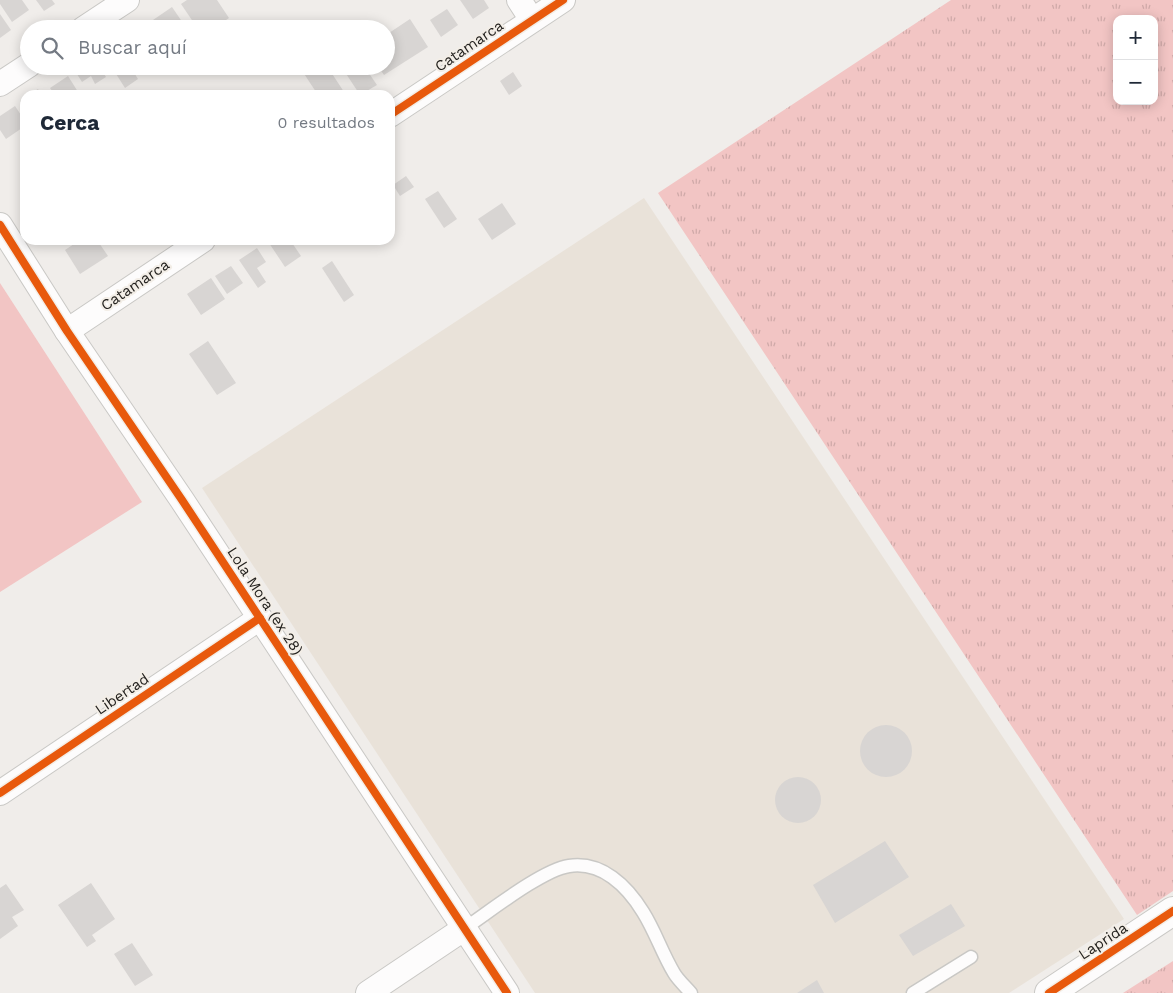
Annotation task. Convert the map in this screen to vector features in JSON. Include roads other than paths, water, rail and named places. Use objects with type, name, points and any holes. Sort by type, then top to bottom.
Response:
[{"type":"street","points":[[97,20],[127,0]]},
{"type":"street","points":[[519,0],[532,20]]},
{"type":"street","name":"Catamarca","points":[[395,112],[563,0]]},
{"type":"street","points":[[0,84],[20,71]]},
{"type":"street","name":"Lola Mora (ex 28)","points":[[0,225],[67,331],[182,500],[507,993]]},
{"type":"street","name":"Catamarca","points":[[67,331],[196,245]]},
{"type":"street","name":"Libertad","points":[[0,793],[260,618]]},
{"type":"street","name":"Laprida","points":[[1049,993],[1173,912]]},
{"type":"street","points":[[368,993],[465,928]]},
{"type":"lane","points":[[465,928],[542,876],[569,866],[585,866],[609,874],[625,888],[643,911],[674,974],[692,993]]},
{"type":"lane","points":[[913,993],[971,957]]}]
